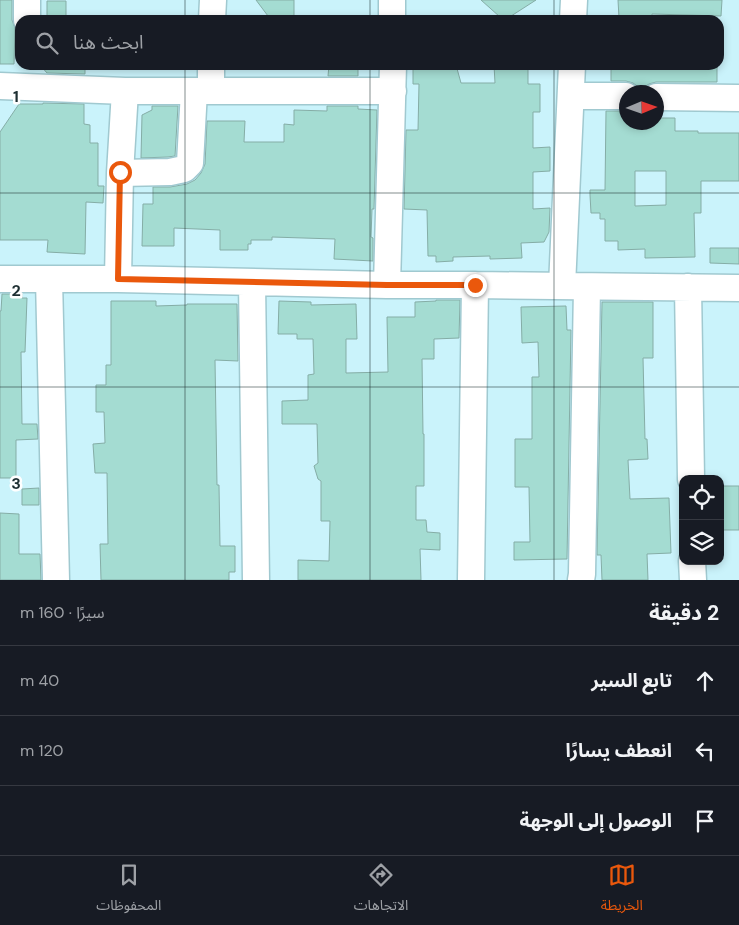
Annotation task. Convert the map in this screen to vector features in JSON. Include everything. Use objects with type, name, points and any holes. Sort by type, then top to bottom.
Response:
[{"type":"street","points":[[27,0],[27,15]]},
{"type":"street","points":[[212,15],[213,0]]},
{"type":"street","points":[[392,0],[392,15]]},
{"type":"street","points":[[573,15],[574,0]]},
{"type":"street","points":[[120,172],[170,172],[184,169],[190,163],[202,91],[209,70]]},
{"type":"street","points":[[387,285],[393,70]]},
{"type":"street","points":[[572,70],[574,286],[581,580]]},
{"type":"street","points":[[0,86],[27,76],[124,91],[393,91]]},
{"type":"street","points":[[118,279],[124,91]]},
{"type":"street","points":[[571,96],[619,96]]},
{"type":"street","points":[[664,97],[739,98]]},
{"type":"street","points":[[0,279],[739,288]]},
{"type":"street","points":[[49,279],[56,580]]},
{"type":"street","points":[[252,282],[256,580]]},
{"type":"street","points":[[471,580],[475,285]]},
{"type":"street","points":[[688,288],[691,475]]},
{"type":"street","points":[[692,565],[692,580]]},
{"type":"building","points":[[0,0],[12,0],[12,20],[15,28],[14,64],[0,64]]},
{"type":"building","points":[[256,0],[294,0],[294,15],[267,15]]},
{"type":"building","points":[[481,0],[536,0],[513,15],[498,15]]},
{"type":"building","points":[[618,0],[722,0],[721,15],[619,15]]},
{"type":"building","points":[[47,1],[66,1],[66,15],[47,15]]},
{"type":"building","points":[[44,70],[85,70],[85,74],[47,73]]},
{"type":"building","points":[[329,70],[358,70],[358,76],[328,76]]},
{"type":"building","points":[[413,70],[457,70],[461,83],[495,83],[494,70],[528,70],[528,84],[540,84],[540,112],[533,112],[533,148],[550,147],[550,171],[533,172],[533,209],[550,208],[549,232],[544,242],[521,243],[522,258],[490,259],[490,256],[453,257],[453,261],[436,262],[436,256],[428,256],[427,210],[404,209],[406,130],[418,130],[419,84],[413,84]]},
{"type":"building","points":[[611,70],[717,70],[717,82],[656,82],[648,85],[636,85],[626,81],[611,81]]},
{"type":"building","points":[[19,104],[84,104],[84,124],[90,125],[90,143],[98,143],[98,186],[104,186],[103,203],[86,202],[85,254],[47,252],[48,240],[0,240],[0,132]]},
{"type":"building","points":[[152,106],[178,106],[175,156],[141,158],[142,115],[152,110]]},
{"type":"building","points":[[327,106],[358,106],[358,109],[377,110],[374,209],[372,209],[371,237],[373,238],[373,261],[334,259],[335,239],[272,237],[272,240],[251,240],[251,244],[248,244],[248,250],[220,250],[220,230],[174,228],[174,246],[142,246],[143,204],[153,204],[153,187],[187,184],[195,180],[201,173],[205,164],[207,121],[245,121],[244,142],[284,142],[284,124],[294,125],[294,110],[327,111]]},
{"type":"building","points":[[606,111],[619,111],[619,130],[664,130],[664,118],[675,118],[675,131],[739,133],[739,181],[701,181],[701,213],[694,213],[695,257],[645,258],[645,249],[618,250],[618,241],[605,241],[605,219],[600,219],[600,213],[591,213],[590,190],[605,190]],"holes":[[[635,171],[666,171],[666,205],[635,206]]]},
{"type":"building","points":[[710,248],[739,248],[739,264],[710,263]]},
{"type":"building","points":[[2,294],[22,294],[22,298],[27,298],[25,352],[21,352],[22,424],[37,424],[38,439],[16,440],[16,478],[0,478],[0,311]]},
{"type":"building","points":[[460,300],[459,338],[434,339],[434,359],[422,359],[424,486],[416,486],[416,520],[426,520],[427,532],[440,533],[440,550],[420,549],[421,580],[298,580],[298,560],[329,561],[330,521],[321,521],[321,481],[318,479],[314,466],[318,463],[317,424],[282,424],[282,401],[308,400],[308,375],[314,374],[313,339],[297,339],[297,334],[278,334],[279,301],[311,302],[311,305],[356,304],[357,339],[346,339],[346,373],[388,372],[387,317],[415,317],[415,302]]},
{"type":"building","points":[[111,301],[156,301],[156,306],[237,304],[238,361],[215,360],[220,546],[235,546],[235,572],[229,572],[229,580],[101,580],[100,544],[108,544],[107,473],[95,473],[93,444],[105,443],[104,412],[96,412],[96,385],[106,385],[106,365],[111,365]]},
{"type":"building","points":[[602,302],[653,302],[653,358],[643,358],[645,439],[647,439],[648,459],[628,460],[630,499],[669,498],[671,553],[647,554],[648,580],[602,580],[601,555],[597,555]]},
{"type":"building","points":[[566,306],[567,330],[571,330],[567,559],[514,560],[514,542],[530,542],[529,487],[515,487],[515,439],[532,439],[532,377],[539,377],[538,342],[522,343],[521,307]]},
{"type":"building","points":[[724,486],[739,486],[739,530],[724,530]]},
{"type":"building","points":[[39,488],[39,505],[22,505],[22,489]]},
{"type":"building","points":[[0,513],[19,514],[19,554],[40,554],[41,580],[0,580]]},
{"type":"route","points":[[120,172],[118,279],[475,285]]}]
